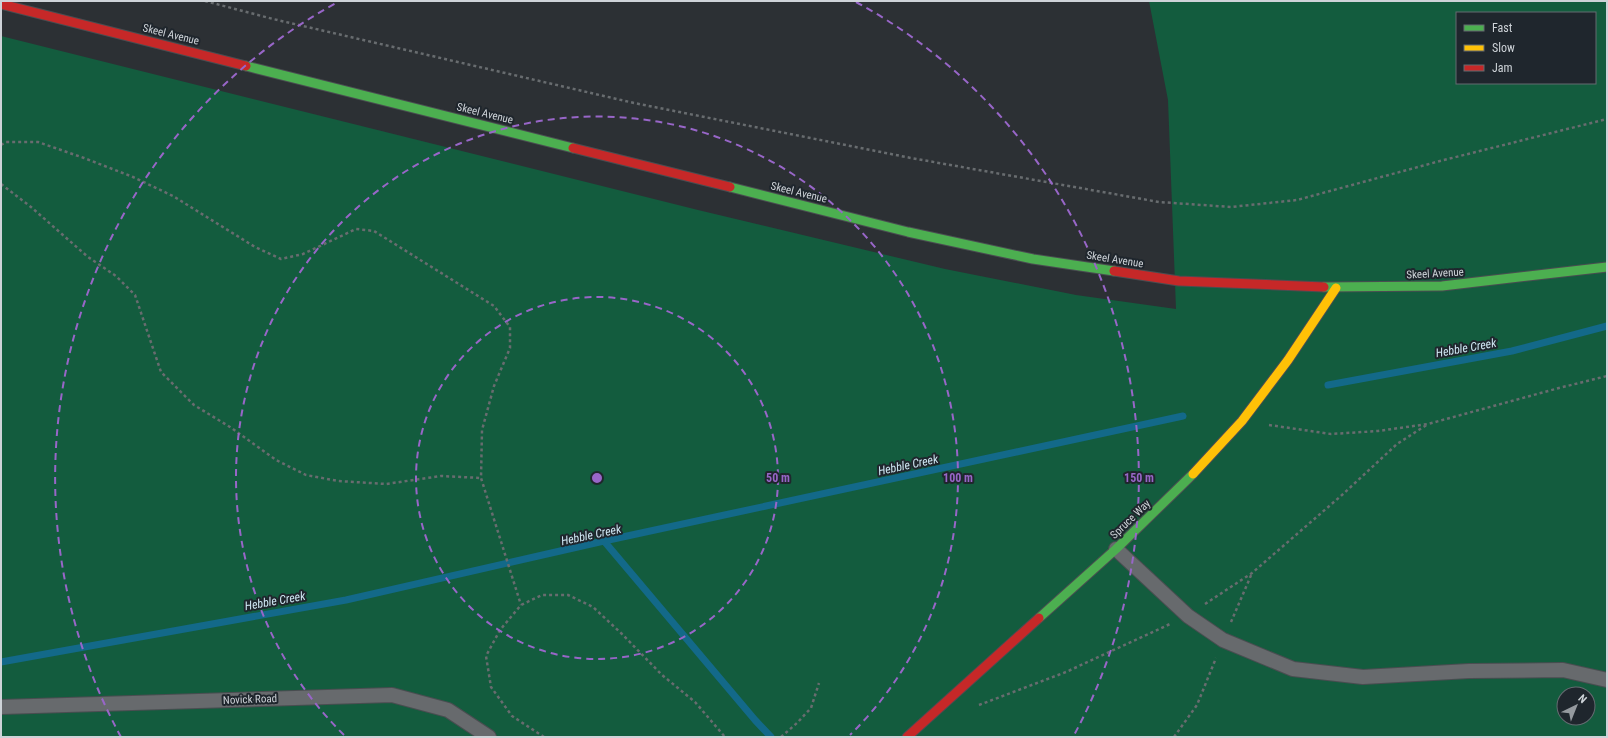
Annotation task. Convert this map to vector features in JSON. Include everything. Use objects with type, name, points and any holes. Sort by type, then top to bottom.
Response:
[{"type":"street","name":"Skeel Avenue","points":[[1,4],[908,232],[1033,259],[1179,281],[1336,288],[1442,286],[1607,267]]},
{"type":"street","name":"Spruce Way","points":[[907,737],[1116,549],[1180,487],[1242,421],[1288,360],[1336,288]]},
{"type":"lane","points":[[1116,549],[1188,616],[1223,640],[1294,669],[1363,677],[1469,671],[1563,670],[1607,680]]},
{"type":"lane","name":"Novick Road","points":[[1,707],[392,695],[448,710],[489,737]]},
{"type":"path","points":[[205,1],[273,19],[634,103],[911,158],[1159,202],[1231,207],[1297,200],[1448,159],[1607,119]]},
{"type":"path","points":[[1,145],[6,142],[38,142],[133,177],[173,196],[255,248],[281,259],[303,254],[356,229],[374,231],[494,306],[510,326],[510,348],[494,386],[482,430],[481,478],[521,605]]},
{"type":"path","points":[[1,184],[31,207],[88,257],[116,276],[135,295],[161,372],[194,405],[230,427],[276,460],[306,475],[338,481],[386,484],[441,476],[481,478]]},
{"type":"path","points":[[1242,421],[1331,434],[1378,431],[1428,424],[1607,376]]},
{"type":"path","points":[[544,737],[512,716],[491,687],[486,656],[500,630],[521,605],[542,595],[568,595],[593,607],[662,675],[695,702],[724,737]]},
{"type":"path","points":[[781,737],[797,723],[810,708],[819,683]]},
{"type":"green space","points":[[1149,1],[1607,1],[1607,737],[1,737],[1,36],[698,210],[945,269],[1076,295],[1176,309],[1168,100]]},
{"type":"waterway","name":"Hebble Creek","points":[[1328,385],[1512,351],[1607,326]]},
{"type":"waterway","name":"Hebble Creek","points":[[1,662],[346,600],[604,541],[1183,416]]},
{"type":"waterway","points":[[604,541],[771,737]]},
{"type":"traffic: fast","points":[[246,66],[573,148]]},
{"type":"traffic: fast","points":[[730,187],[908,232],[1033,259],[1114,271]]},
{"type":"traffic: fast","points":[[1324,287],[1442,286],[1607,267]]},
{"type":"traffic: fast","points":[[1039,618],[1116,549],[1193,474]]},
{"type":"traffic: slow","points":[[1193,474],[1242,421],[1288,360],[1336,288]]},
{"type":"traffic: jam","points":[[1,4],[246,66]]},
{"type":"traffic: jam","points":[[573,148],[730,187]]},
{"type":"traffic: jam","points":[[1114,271],[1179,281],[1324,287]]},
{"type":"traffic: jam","points":[[907,737],[1039,618]]}]
